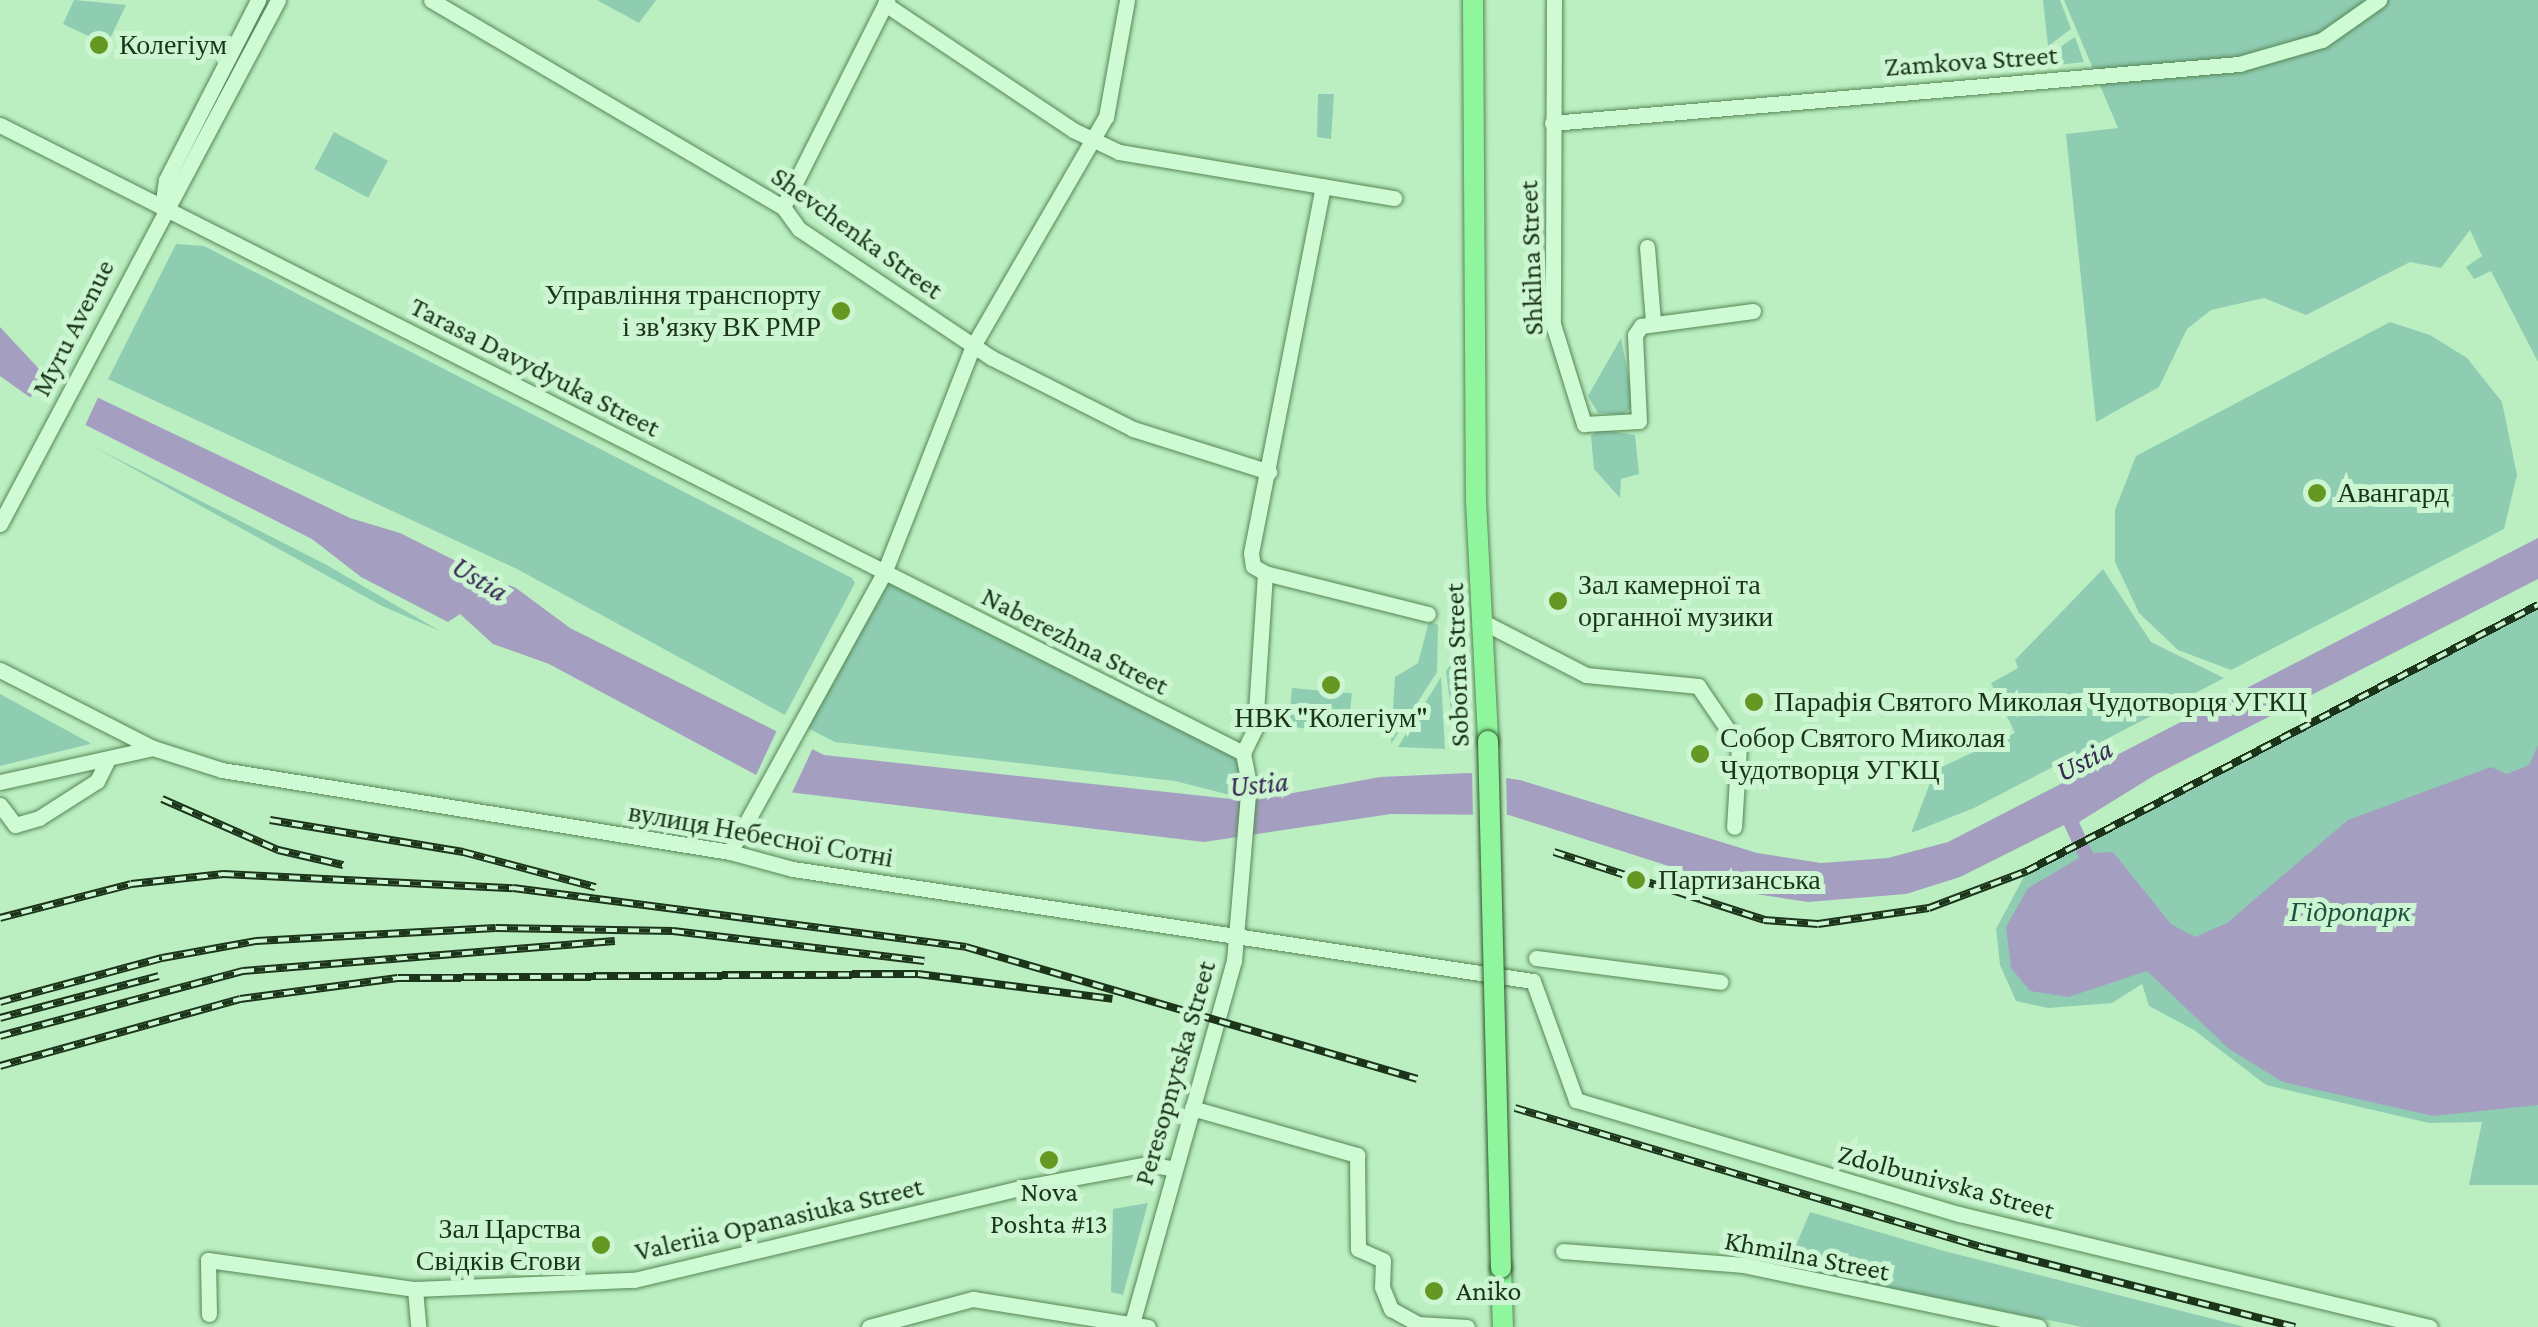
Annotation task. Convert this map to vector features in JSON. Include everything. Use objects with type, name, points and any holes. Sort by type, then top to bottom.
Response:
[{"type":"main road","name":"Soborna Street","points":[[1473,0],[1476,500],[1484,622],[1504,1327]]},
{"type":"street","name":"Myru Avenue","points":[[162,208],[166,180],[258,0]]},
{"type":"street","name":"Myru Avenue","points":[[0,524],[162,208],[182,187],[278,0]]},
{"type":"street","name":"Shevchenka Street","points":[[430,0],[783,207],[799,230],[973,346],[1134,429],[1269,472]]},
{"type":"street","points":[[730,852],[884,573],[973,346],[1106,117],[1127,0]]},
{"type":"street","name":"Shkilna Street","points":[[1554,0],[1554,333],[1584,424],[1640,421],[1635,334],[1653,322]]},
{"type":"street","name":"Zamkova Street","points":[[1552,123],[2239,64],[2322,40],[2378,0]]},
{"type":"street","points":[[783,207],[886,2],[1093,141],[1207,170],[1394,198]]},
{"type":"street","points":[[0,125],[162,208]]},
{"type":"street","points":[[1323,186],[1251,553],[1254,566],[1264,573],[1428,614]]},
{"type":"street","name":"Tarasa Davydyuka Street","points":[[162,208],[884,573]]},
{"type":"street","points":[[1647,247],[1653,322],[1753,311]]},
{"type":"street","name":"Naberezhna Street","points":[[884,573],[1243,753]]},
{"type":"street","name":"Peresopnytska Street","points":[[1131,1324],[1236,939],[1246,842],[1243,753],[1255,728],[1264,573]]},
{"type":"street","points":[[1484,622],[1586,674],[1698,686],[1739,746],[1734,827]]},
{"type":"street","name":"вулиця Небесної Сотні","points":[[0,670],[153,748],[303,786],[730,852],[793,869],[1533,981]]},
{"type":"street","points":[[0,782],[106,763],[153,748]]},
{"type":"street","points":[[0,805],[15,825],[40,818],[97,781],[106,763]]},
{"type":"street","points":[[1536,958],[1720,982]]},
{"type":"street","name":"Zdolbunivska Street","points":[[1533,981],[1576,1100],[1959,1214],[2430,1327]]},
{"type":"street","points":[[1192,1108],[1357,1155],[1358,1249],[1383,1260],[1382,1287],[1391,1308],[1418,1324],[1467,1327]]},
{"type":"street","name":"Valeriia Opanasiuka Street","points":[[209,1314],[208,1260],[415,1289],[634,1280],[1020,1188],[1147,1164],[1174,1170]]},
{"type":"street","name":"Khmilna Street","points":[[1563,1251],[1743,1265],[2039,1327]]},
{"type":"street","points":[[415,1289],[418,1327]]},
{"type":"street","points":[[869,1327],[974,1299],[1148,1327]]},
{"type":"green space","points":[[74,0],[126,5],[107,45],[63,24]]},
{"type":"green space","points":[[597,0],[656,0],[639,23]]},
{"type":"green space","points":[[2043,0],[2060,0],[2071,29],[2048,46]]},
{"type":"green space","points":[[2064,0],[2538,0],[2538,362],[2491,271],[2474,279],[2466,267],[2482,256],[2470,230],[2441,268],[2410,262],[2306,315],[2264,298],[2211,310],[2187,329],[2159,387],[2096,422],[2066,134],[2118,128]]},
{"type":"green space","points":[[2075,37],[2084,62],[2049,66],[2048,55]]},
{"type":"green space","points":[[1318,94],[1334,94],[1331,139],[1317,137]]},
{"type":"green space","points":[[334,132],[388,161],[368,198],[314,169]]},
{"type":"green space","points":[[176,244],[204,246],[852,578],[855,583],[785,715],[517,569],[108,379]]},
{"type":"green space","name":"Авангард","points":[[2390,322],[2430,335],[2467,358],[2502,402],[2517,475],[2504,529],[2231,670],[2178,650],[2139,613],[2115,562],[2115,510],[2136,456]]},
{"type":"green space","points":[[1621,338],[1634,405],[1623,415],[1598,413],[1588,396]]},
{"type":"green space","points":[[1599,429],[1635,435],[1639,474],[1621,479],[1620,498],[1594,469],[1591,436]]},
{"type":"green space","points":[[94,447],[325,564],[440,631],[382,606]]},
{"type":"green space","points":[[2103,569],[2151,642],[2224,678],[1974,808],[1911,833],[1935,770],[2015,733],[1991,683],[2018,668],[2015,660]]},
{"type":"green space","points":[[884,573],[1243,753],[1246,799],[1175,781],[835,742],[802,725]]},
{"type":"green space","name":"Гідропарк","points":[[2538,605],[2538,1185],[2469,1185],[2482,1122],[2429,1123],[2266,1085],[2194,1030],[2149,1006],[2142,984],[2112,1003],[2048,1008],[2016,1001],[2000,965],[1996,929],[2027,871]]},
{"type":"green space","points":[[1429,621],[1438,625],[1437,672],[1391,744],[1395,677],[1418,663]]},
{"type":"green space","points":[[1467,643],[1470,750],[1456,750],[1446,671]]},
{"type":"green space","points":[[1441,677],[1445,749],[1398,747]]},
{"type":"green space","points":[[1292,688],[1352,693],[1348,732],[1289,727]]},
{"type":"green space","points":[[0,694],[90,743],[90,744],[0,766]]},
{"type":"green space","points":[[1148,1203],[1123,1295],[1111,1292],[1113,1209]]},
{"type":"green space","points":[[1810,1212],[1944,1251],[2245,1327],[2082,1327],[1787,1267]]},
{"type":"shaded area","points":[[0,327],[40,370],[350,518],[400,533],[478,572],[475,579],[504,594],[509,585],[516,588],[570,628],[824,755],[1250,801],[1380,777],[1469,773],[1520,780],[1757,853],[1821,863],[1888,858],[1948,842],[2538,538],[2538,579],[2155,775],[2079,822],[2093,853],[2113,852],[2171,924],[2195,937],[2227,923],[2348,820],[2491,767],[2507,774],[2529,765],[2538,745],[2538,1105],[2433,1116],[2283,1082],[2229,1049],[2147,971],[2068,997],[2030,991],[2011,968],[2006,927],[2028,888],[2079,858],[2064,825],[1960,877],[1906,894],[1808,902],[1756,894],[1509,815],[1391,814],[1204,842],[788,792],[549,664],[493,644],[460,614],[448,622],[361,577],[312,539],[28,396],[0,376]]},
{"type":"pier","points":[[45,367],[100,393],[84,427],[29,401]]},
{"type":"pier","points":[[778,728],[814,745],[791,796],[754,779]]},
{"type":"pier","points":[[1472,768],[1506,773],[1507,820],[1473,818]]},
{"type":"railway","points":[[1554,852],[1764,920],[1818,924],[1929,908],[2027,871],[2538,605]]},
{"type":"railway","points":[[162,799],[278,850],[343,865]]},
{"type":"railway","points":[[270,820],[463,852],[595,887]]},
{"type":"railway","points":[[0,918],[131,884],[223,874],[513,888],[966,947],[1417,1079]]},
{"type":"railway","points":[[0,1002],[162,958],[256,941],[496,928],[673,931],[924,961]]},
{"type":"railway","points":[[0,1036],[243,971],[615,941]]},
{"type":"railway","points":[[0,1066],[240,999],[398,978],[918,974],[1112,999]]},
{"type":"railway","points":[[0,1018],[159,976]]},
{"type":"railway","points":[[1515,1108],[1985,1248],[2295,1327]]},
{"type":"place","name":"Колегіум","points":[[99,45]]},
{"type":"place","name":"Управління транспорту і зв'язку ВК РМР","points":[[841,311]]},
{"type":"place","name":"Авангард","points":[[2317,493]]},
{"type":"place","name":"Зал камерної та органної музики","points":[[1558,601]]},
{"type":"place","name":"НВК \"Колегіум\"","points":[[1331,685]]},
{"type":"place","name":"Парафія Святого Миколая Чудотворця УГКЦ","points":[[1754,702]]},
{"type":"place","name":"Собор Святого Миколая Чудотворця УГКЦ","points":[[1700,754]]},
{"type":"place","name":"Партизанська","points":[[1636,880]]},
{"type":"place","name":"Nova Poshta #13","points":[[1049,1160]]},
{"type":"place","name":"Зал Царства Свідків Єгови","points":[[601,1245]]},
{"type":"place","name":"Aniko","points":[[1434,1291]]},
{"type":"water label","name":"Ustia","points":[[480,579]]},
{"type":"water label","name":"Ustia","points":[[2084,760]]},
{"type":"water label","name":"Ustia","points":[[1259,784]]}]
